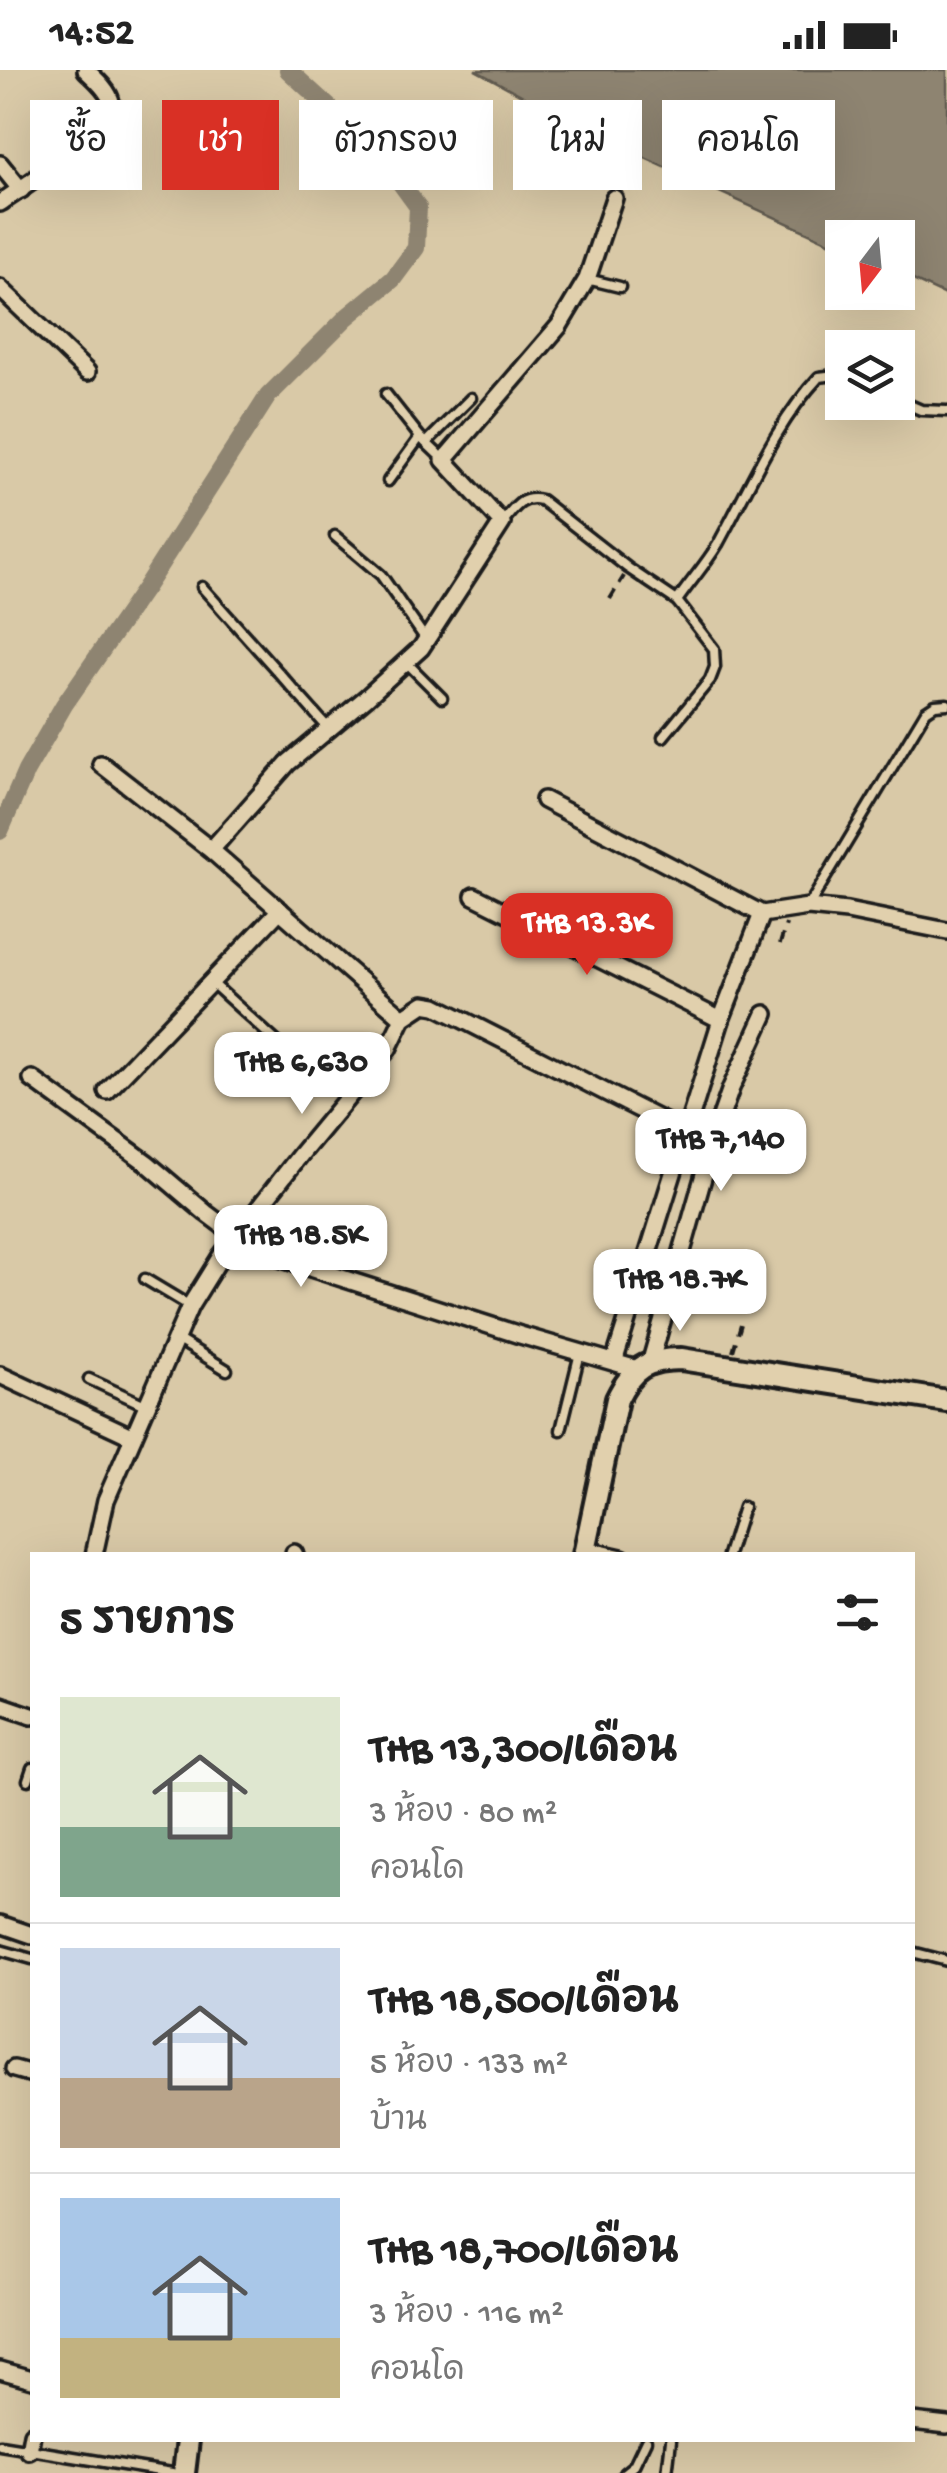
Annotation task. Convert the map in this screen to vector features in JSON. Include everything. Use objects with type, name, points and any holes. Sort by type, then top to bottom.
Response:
[{"type":"street","points":[[0,203],[60,162],[107,118],[112,104],[107,92],[86,70]]},
{"type":"street","points":[[0,164],[20,190]]},
{"type":"street","points":[[211,850],[288,763],[426,641],[502,523],[444,460],[559,326],[587,279],[614,198]]},
{"type":"street","points":[[0,288],[86,372]]},
{"type":"street","points":[[101,764],[211,850],[404,1018]]},
{"type":"street","points":[[544,800],[762,914],[808,906],[947,931]]},
{"type":"street","points":[[474,896],[721,1020]]},
{"type":"street","points":[[107,1091],[280,910]]},
{"type":"street","points":[[614,1362],[721,1020],[762,914]]},
{"type":"street","points":[[95,1552],[106,1500],[190,1306],[222,1256],[388,1049],[404,1018],[424,1004],[436,1006],[686,1134]]},
{"type":"street","points":[[643,1366],[718,1124],[765,1014]]},
{"type":"street","points":[[32,1079],[147,1163],[238,1237],[270,1255],[580,1352],[643,1366]]},
{"type":"street","points":[[584,1551],[617,1399],[626,1381],[643,1366],[681,1359],[947,1401]]},
{"type":"street","points":[[0,1374],[134,1437]]},
{"type":"street","points":[[0,1705],[30,1715]]},
{"type":"street","points":[[0,1924],[30,1934]]},
{"type":"street","points":[[14,2069],[30,2073]]},
{"type":"street","points":[[0,2370],[30,2378]]},
{"type":"street","points":[[915,2420],[947,2425]]},
{"type":"street","points":[[29,2451],[31,2442]]},
{"type":"street","points":[[184,2473],[188,2442]]},
{"type":"lane","points":[[587,279],[620,287]]},
{"type":"lane","points":[[677,601],[715,549],[782,426],[807,390],[819,377],[825,377]]},
{"type":"lane","points":[[386,394],[444,460]]},
{"type":"lane","points":[[388,480],[423,440],[471,398]]},
{"type":"lane","points":[[915,407],[947,411]]},
{"type":"lane","points":[[502,523],[520,502],[530,497],[541,500],[677,601],[714,649],[715,667],[710,680],[663,737]]},
{"type":"lane","points":[[335,536],[381,575],[426,641]]},
{"type":"lane","points":[[202,588],[328,730]]},
{"type":"lane","points":[[406,662],[442,698]]},
{"type":"lane","points":[[808,906],[926,711],[935,704],[947,704]]},
{"type":"lane","points":[[212,982],[288,1052]]},
{"type":"lane","points":[[145,1279],[190,1306]]},
{"type":"lane","points":[[175,1338],[227,1370]]},
{"type":"lane","points":[[561,1430],[580,1352]]},
{"type":"lane","points":[[89,1379],[147,1406]]},
{"type":"lane","points":[[729,1552],[743,1507]]},
{"type":"lane","points":[[28,1780],[30,1774]]},
{"type":"lane","points":[[0,1950],[30,1958]]},
{"type":"lane","points":[[915,1953],[947,1962]]},
{"type":"lane","points":[[624,2473],[634,2465],[645,2442]]},
{"type":"lane","points":[[667,2473],[671,2442]]},
{"type":"lane","points":[[0,2445],[172,2473]]},
{"type":"path","points":[[610,599],[628,568]]},
{"type":"path","points":[[729,1365],[740,1324]]},
{"type":"shaded area","points":[[475,70],[947,70],[947,296],[915,281],[915,220],[825,220],[825,240],[715,190],[835,190],[835,100],[662,100],[662,166],[642,157],[642,100],[531,100]]},
{"type":"waterway","points":[[0,831],[26,771],[64,705],[145,588],[268,396],[347,317],[393,279],[416,248],[418,207],[377,151],[288,70]]}]
